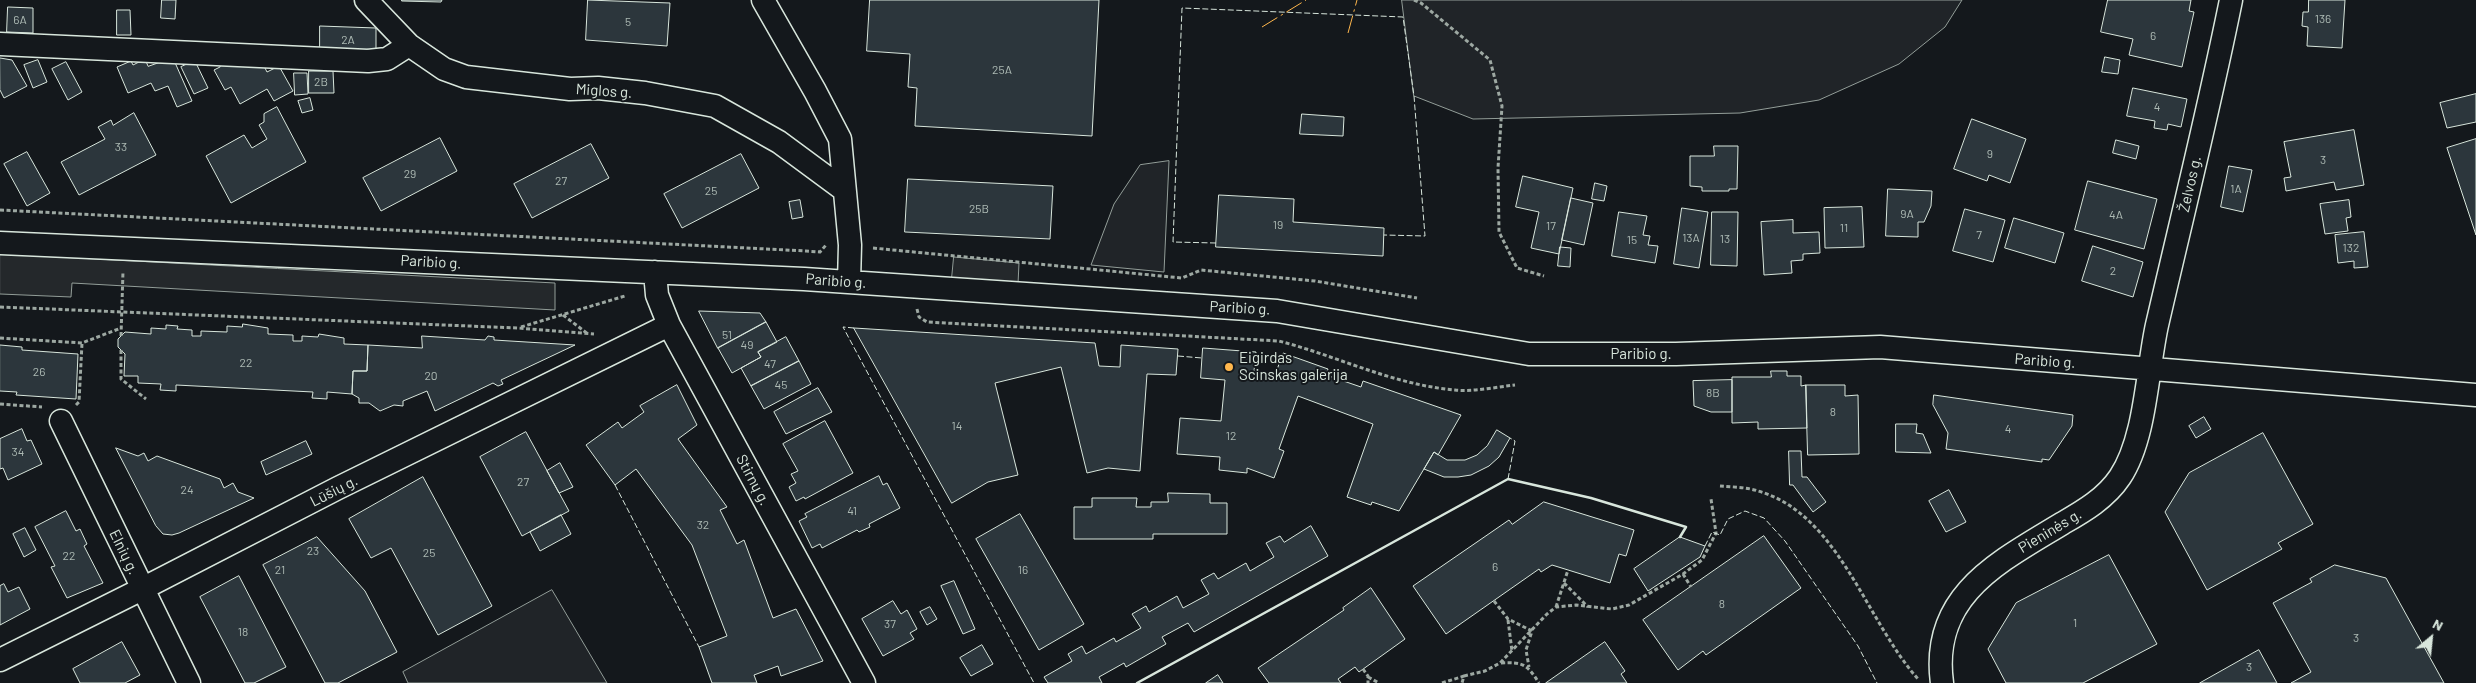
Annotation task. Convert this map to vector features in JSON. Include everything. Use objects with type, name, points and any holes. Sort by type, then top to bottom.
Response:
[{"type":"street","name":"Miglos g.","points":[[366,0],[409,45],[444,69],[466,77],[570,88],[598,88],[645,93],[715,106],[779,142],[844,190]]},
{"type":"street","points":[[763,0],[840,139],[850,245],[849,282]]},
{"type":"street","name":"Želvos g.","points":[[2150,369],[2157,328],[2231,0]]},
{"type":"street","points":[[0,44],[368,61],[387,59],[409,45]]},
{"type":"street","name":"Paribio g.","points":[[0,243],[124,248],[655,279],[849,282],[1277,310],[1529,354],[1676,354],[1880,347],[2476,395]]},
{"type":"street","name":"Stirnų g.","points":[[655,279],[669,325],[864,683]]},
{"type":"street","name":"Lūšių g.","points":[[0,660],[142,590],[338,488],[669,325]]},
{"type":"street","name":"Pieninės g.","points":[[1942,683],[1942,646],[1948,625],[1957,606],[1974,582],[2020,549],[2088,508],[2106,493],[2120,476],[2134,445],[2150,369]]},
{"type":"street","name":"Elnių g.","points":[[61,421],[189,683]]},
{"type":"path","points":[[1414,0],[1421,3],[1490,60],[1502,106],[1498,168],[1499,232],[1517,268],[1544,276]]},
{"type":"path","points":[[0,210],[820,252],[829,242],[922,254],[1182,278],[1201,270],[1315,281],[1417,298]]},
{"type":"path","points":[[121,336],[124,248]]},
{"type":"path","points":[[922,254],[916,311],[919,317],[927,322],[1279,341],[1313,350],[1415,384],[1456,391],[1515,385]]},
{"type":"path","points":[[518,328],[562,315],[655,279]]},
{"type":"path","points":[[0,307],[518,328],[602,335]]},
{"type":"path","points":[[562,315],[588,334]]},
{"type":"path","points":[[0,338],[82,343],[121,328]]},
{"type":"path","points":[[0,404],[44,407],[61,421],[79,402],[82,343]]},
{"type":"path","points":[[121,350],[121,379],[146,400]]},
{"type":"path","points":[[1720,486],[1758,490],[1794,508],[1824,537],[1897,651],[1922,683]]},
{"type":"path","points":[[1442,683],[1485,671],[1500,663],[1556,607],[1576,605],[1612,609],[1629,604],[1683,574],[1702,560],[1716,534],[1711,499]]},
{"type":"path","points":[[1556,607],[1568,570]]},
{"type":"path","points":[[1683,574],[1691,586]]},
{"type":"path","points":[[1564,583],[1572,593],[1590,608]]},
{"type":"path","points":[[1494,601],[1508,619],[1532,630]]},
{"type":"path","points":[[1508,619],[1512,651]]},
{"type":"path","points":[[1532,630],[1526,650],[1529,667],[1539,683]]},
{"type":"path","points":[[1500,663],[1516,662],[1529,667]]},
{"type":"path","points":[[1362,669],[1378,683]]},
{"type":"path","points":[[1368,676],[1368,683]]},
{"type":"path","points":[[1462,683],[1464,676]]},
{"type":"shaded area","points":[[1402,0],[1962,0],[1945,27],[1899,64],[1819,100],[1740,113],[1473,119],[1414,96]]},
{"type":"shaded area","points":[[1169,161],[1164,272],[1091,265],[1114,204],[1140,165]]},
{"type":"shaded area","points":[[0,254],[555,283],[555,310],[72,283],[71,297],[0,294]]},
{"type":"shaded area","points":[[954,257],[1019,263],[1018,284],[952,278]]},
{"type":"shaded area","points":[[552,590],[607,683],[408,683],[403,672]]},
{"type":"building","points":[[162,0],[176,0],[175,19],[161,18]]},
{"type":"building","points":[[402,0],[442,0],[441,2]]},
{"type":"building","points":[[588,0],[670,3],[667,46],[586,40]]},
{"type":"building","points":[[870,0],[1099,0],[1092,136],[915,126],[917,88],[908,87],[910,54],[867,51]]},
{"type":"building","points":[[2108,0],[2191,0],[2189,11],[2194,12],[2182,67],[2129,55],[2133,39],[2101,32]]},
{"type":"building","points":[[2309,0],[2345,0],[2342,48],[2307,46],[2308,27],[2302,26],[2303,12],[2308,12]]},
{"type":"building","points":[[8,7],[33,8],[33,33],[7,32]]},
{"type":"building","points":[[117,10],[130,10],[131,35],[117,35]]},
{"type":"building","points":[[320,26],[376,28],[376,55],[320,53]]},
{"type":"building","points":[[2105,57],[2120,60],[2118,74],[2102,72]]},
{"type":"building","points":[[0,58],[12,60],[27,86],[4,98],[0,90]]},
{"type":"building","points":[[173,58],[192,101],[177,107],[168,86],[155,91],[151,83],[128,93],[117,67],[131,61],[133,65],[145,59],[148,66]]},
{"type":"building","points":[[38,60],[47,82],[33,88],[24,65]]},
{"type":"building","points":[[195,61],[208,88],[194,94],[181,67]]},
{"type":"building","points":[[66,62],[82,92],[68,100],[52,69]]},
{"type":"building","points":[[218,63],[263,64],[267,72],[279,66],[293,91],[274,101],[267,89],[240,104],[231,87],[225,90],[214,70],[220,67]]},
{"type":"building","points":[[309,71],[333,71],[334,93],[309,93]]},
{"type":"building","points":[[294,73],[307,73],[308,94],[295,95]]},
{"type":"building","points":[[2133,88],[2187,99],[2181,127],[2168,124],[2167,130],[2154,128],[2155,121],[2127,116]]},
{"type":"building","points":[[2476,94],[2476,122],[2447,128],[2440,103]]},
{"type":"building","points":[[310,98],[313,110],[302,113],[298,101]]},
{"type":"building","points":[[277,107],[306,162],[231,203],[206,156],[244,135],[252,148],[267,139],[259,125],[264,122],[264,114]]},
{"type":"building","points":[[134,113],[156,155],[79,195],[61,162],[105,139],[98,127],[111,120],[113,125]]},
{"type":"building","points":[[1302,114],[1344,117],[1343,136],[1300,134]]},
{"type":"building","points":[[1972,119],[2026,139],[2010,183],[1989,175],[1987,181],[1954,169]]},
{"type":"building","points":[[2354,130],[2364,185],[2336,190],[2334,182],[2286,191],[2284,178],[2291,177],[2284,142]]},
{"type":"building","points":[[440,138],[457,171],[381,211],[363,178]]},
{"type":"building","points":[[2476,139],[2476,235],[2447,148]]},
{"type":"building","points":[[2116,140],[2139,146],[2136,159],[2113,153]]},
{"type":"building","points":[[591,144],[609,178],[532,218],[514,184]]},
{"type":"building","points":[[1714,146],[1738,146],[1737,189],[1729,189],[1729,191],[1702,191],[1702,187],[1690,186],[1690,156],[1714,156]]},
{"type":"building","points":[[27,152],[50,193],[27,206],[4,164]]},
{"type":"building","points":[[741,154],[759,188],[682,228],[664,194]]},
{"type":"building","points":[[2229,166],[2252,170],[2243,212],[2221,207]]},
{"type":"building","points":[[1523,176],[1573,188],[1559,254],[1531,248],[1539,212],[1516,207]]},
{"type":"building","points":[[908,179],[1053,186],[1050,239],[905,232]]},
{"type":"building","points":[[2088,181],[2157,199],[2144,249],[2075,230]]},
{"type":"building","points":[[1595,183],[1607,186],[1604,201],[1592,199]]},
{"type":"building","points":[[1888,189],[1932,191],[1931,206],[1924,222],[1918,222],[1918,237],[1886,236]]},
{"type":"building","points":[[1219,195],[1294,199],[1293,222],[1384,228],[1383,256],[1216,247]]},
{"type":"building","points":[[1571,198],[1593,203],[1584,245],[1562,240]]},
{"type":"building","points":[[800,200],[803,217],[792,219],[789,202]]},
{"type":"building","points":[[2349,200],[2351,217],[2346,218],[2348,231],[2325,234],[2320,204]]},
{"type":"building","points":[[1862,207],[1864,247],[1825,248],[1824,208]]},
{"type":"building","points":[[1682,208],[1708,212],[1699,268],[1674,264]]},
{"type":"building","points":[[1965,209],[2005,220],[1993,262],[1953,251]]},
{"type":"building","points":[[1619,212],[1647,216],[1643,235],[1650,236],[1648,245],[1658,246],[1655,263],[1612,256]]},
{"type":"building","points":[[1712,212],[1738,212],[1737,266],[1711,265]]},
{"type":"building","points":[[2014,218],[2064,233],[2055,263],[2005,248]]},
{"type":"building","points":[[1793,220],[1793,233],[1819,232],[1820,253],[1803,254],[1803,260],[1791,261],[1792,273],[1764,275],[1761,222]]},
{"type":"building","points":[[2364,232],[2368,267],[2354,268],[2354,261],[2338,263],[2335,235]]},
{"type":"building","points":[[2093,246],[2143,262],[2133,297],[2082,281]]},
{"type":"building","points":[[1560,247],[1571,248],[1570,267],[1558,266]]},
{"type":"building","points":[[699,311],[760,313],[766,322],[718,348]]},
{"type":"building","points":[[766,322],[777,342],[758,352],[761,357],[732,373],[718,348]]},
{"type":"building","points":[[243,324],[268,328],[268,334],[293,335],[293,341],[302,341],[302,336],[318,337],[319,334],[344,338],[344,344],[368,345],[367,371],[353,371],[352,394],[327,392],[327,399],[312,398],[313,392],[176,385],[176,391],[160,390],[161,384],[138,383],[138,376],[124,376],[125,354],[118,347],[118,339],[125,332],[151,334],[151,328],[166,329],[166,325],[178,326],[177,329],[192,330],[192,336],[201,336],[201,331],[227,332],[227,326],[242,327]]},
{"type":"building","points":[[854,328],[1095,343],[1099,366],[1120,367],[1121,345],[1178,349],[1176,375],[1147,374],[1140,471],[1108,468],[1087,473],[1061,367],[995,383],[1018,475],[988,482],[952,503]]},
{"type":"building","points":[[422,336],[485,340],[488,336],[494,337],[494,340],[575,345],[501,380],[503,384],[498,386],[493,383],[435,411],[427,391],[403,401],[403,406],[394,405],[380,411],[369,403],[359,403],[359,398],[352,394],[353,371],[367,371],[368,345],[422,348]]},
{"type":"building","points":[[786,337],[799,361],[751,386],[741,368],[761,357],[758,352]]},
{"type":"building","points":[[0,345],[22,347],[22,350],[78,354],[76,399],[16,395],[17,392],[0,391]]},
{"type":"building","points":[[1203,348],[1256,352],[1254,371],[1274,378],[1283,353],[1328,369],[1326,375],[1361,387],[1363,381],[1461,415],[1438,455],[1434,452],[1399,511],[1372,502],[1371,505],[1347,497],[1373,424],[1298,396],[1279,449],[1284,451],[1274,478],[1247,468],[1247,473],[1219,470],[1220,457],[1177,454],[1180,418],[1221,421],[1225,380],[1201,378]]},
{"type":"building","points":[[799,361],[811,384],[764,409],[751,386]]},
{"type":"building","points":[[1771,371],[1787,371],[1787,376],[1801,376],[1801,386],[1806,385],[1807,428],[1758,429],[1758,422],[1732,423],[1732,377],[1771,377]]},
{"type":"building","points":[[1732,380],[1732,412],[1711,412],[1694,406],[1693,381]]},
{"type":"building","points":[[677,385],[697,425],[678,439],[727,507],[720,510],[737,544],[744,540],[773,618],[796,609],[823,661],[781,676],[778,666],[754,675],[757,683],[712,683],[699,647],[727,636],[692,545],[636,469],[615,485],[586,445],[618,422],[622,428],[644,412],[640,406]]},
{"type":"building","points":[[1806,385],[1845,385],[1845,396],[1858,395],[1859,454],[1808,455]]},
{"type":"building","points":[[818,388],[832,412],[786,434],[774,412]]},
{"type":"building","points":[[1934,395],[2073,415],[2072,426],[2049,460],[2042,459],[2042,462],[1946,449],[1948,433],[1933,405]]},
{"type":"building","points":[[2204,417],[2211,429],[2196,438],[2189,426]]},
{"type":"building","points":[[825,421],[853,473],[805,499],[804,497],[796,501],[789,487],[796,483],[791,474],[798,471],[783,444]]},
{"type":"building","points":[[1896,424],[1917,424],[1916,433],[1923,434],[1931,453],[1896,452]]},
{"type":"building","points":[[22,429],[27,441],[31,440],[42,464],[8,480],[3,468],[0,469],[0,439]]},
{"type":"building","points":[[1497,430],[1510,438],[1499,457],[1489,466],[1471,475],[1458,477],[1444,477],[1424,469],[1434,452],[1447,460],[1465,460],[1477,455],[1487,446]]},
{"type":"building","points":[[526,432],[569,511],[522,536],[480,457]]},
{"type":"building","points":[[2263,433],[2313,524],[2278,543],[2282,549],[2207,590],[2165,512],[2189,473]]},
{"type":"building","points":[[306,441],[312,454],[266,475],[261,462]]},
{"type":"building","points":[[116,448],[138,456],[144,453],[148,461],[157,456],[220,479],[224,488],[233,483],[238,492],[254,498],[179,533],[172,535],[163,534],[156,526]]},
{"type":"building","points":[[1789,451],[1801,451],[1802,477],[1807,477],[1826,502],[1813,512],[1793,485],[1790,485]]},
{"type":"building","points":[[560,463],[573,487],[559,493],[547,471]]},
{"type":"building","points":[[879,476],[883,485],[887,483],[900,508],[869,524],[870,527],[859,532],[857,530],[822,548],[820,544],[812,548],[799,521],[807,517],[805,514]]},
{"type":"building","points":[[423,477],[492,606],[438,635],[391,548],[371,558],[349,519]]},
{"type":"building","points":[[1949,490],[1966,522],[1946,532],[1929,501]]},
{"type":"building","points":[[1168,493],[1210,494],[1210,503],[1227,503],[1227,534],[1153,534],[1153,539],[1074,539],[1074,507],[1092,507],[1092,498],[1137,498],[1136,507],[1151,507],[1151,502],[1168,502]]},
{"type":"building","points":[[1544,502],[1634,530],[1626,556],[1619,554],[1610,583],[1552,565],[1541,572],[1539,569],[1446,634],[1413,586],[1509,520],[1512,524]]},
{"type":"building","points":[[66,511],[76,531],[80,529],[87,544],[84,546],[103,583],[67,598],[51,567],[55,566],[35,527]]},
{"type":"building","points":[[1020,514],[1084,624],[1039,650],[976,539]]},
{"type":"building","points":[[561,515],[571,534],[540,551],[530,532]]},
{"type":"building","points":[[1311,526],[1328,556],[1194,632],[1188,623],[1162,637],[1166,644],[1126,667],[1124,663],[1099,677],[1102,683],[1048,683],[1044,677],[1072,661],[1068,654],[1082,646],[1086,654],[1114,638],[1116,642],[1141,628],[1132,614],[1146,606],[1149,612],[1177,596],[1183,608],[1209,594],[1201,580],[1214,573],[1218,579],[1246,563],[1250,571],[1274,557],[1266,543],[1280,536],[1284,542]]},
{"type":"building","points":[[25,528],[36,550],[24,557],[13,534]]},
{"type":"building","points":[[1764,536],[1801,588],[1706,655],[1703,651],[1678,670],[1643,620]]},
{"type":"building","points":[[317,537],[365,591],[397,652],[338,683],[325,683],[263,565]]},
{"type":"building","points":[[1680,537],[1705,546],[1700,557],[1648,591],[1634,569]]},
{"type":"building","points":[[2109,555],[2157,644],[2083,683],[2006,683],[1988,649],[2016,603]]},
{"type":"building","points":[[2335,565],[2386,578],[2444,683],[2291,683],[2311,672],[2273,603],[2312,582],[2310,579]]},
{"type":"building","points":[[239,576],[286,667],[254,683],[245,683],[200,597]]},
{"type":"building","points":[[954,581],[975,629],[963,634],[941,586]]},
{"type":"building","points":[[4,584],[8,592],[19,587],[30,609],[0,625],[0,586]]},
{"type":"building","points":[[1371,588],[1405,639],[1359,672],[1355,667],[1338,679],[1341,683],[1269,683],[1258,668],[1344,610],[1343,608]]},
{"type":"building","points":[[893,601],[901,614],[907,610],[917,629],[910,633],[914,639],[883,656],[862,619]]},
{"type":"building","points":[[930,607],[937,619],[927,625],[920,612]]},
{"type":"building","points":[[122,642],[140,675],[125,683],[80,683],[73,669]]},
{"type":"building","points":[[1605,642],[1625,671],[1621,674],[1627,683],[1546,683]]},
{"type":"building","points":[[982,645],[993,664],[971,676],[960,658]]},
{"type":"building","points":[[2259,650],[2277,683],[2200,683]]},
{"type":"building","points":[[1218,675],[1223,683],[1206,683]]},
{"type":"fence","points":[[1216,243],[1173,242],[1182,8],[1403,17],[1414,96],[1425,236],[1384,235]]},
{"type":"fence","points":[[854,328],[843,327],[1034,683]]},
{"type":"fence","points":[[1178,356],[1202,358]]},
{"type":"fence","points":[[1508,479],[1515,441],[1510,438]]},
{"type":"fence","points":[[615,485],[699,647]]},
{"type":"fence","points":[[1705,546],[1712,532],[1720,535],[1728,519],[1745,511],[1764,518],[1785,541],[1858,646],[1877,683]]},
{"type":"wall","points":[[1137,683],[1508,479],[1591,498],[1686,527],[1680,537]]},
{"type":"power","points":[[1262,27],[1306,0]]},
{"type":"power","points":[[1348,33],[1357,0]]},
{"type":"place","name":"Eigirdas Scinskas galerija","points":[[1229,367]]}]
